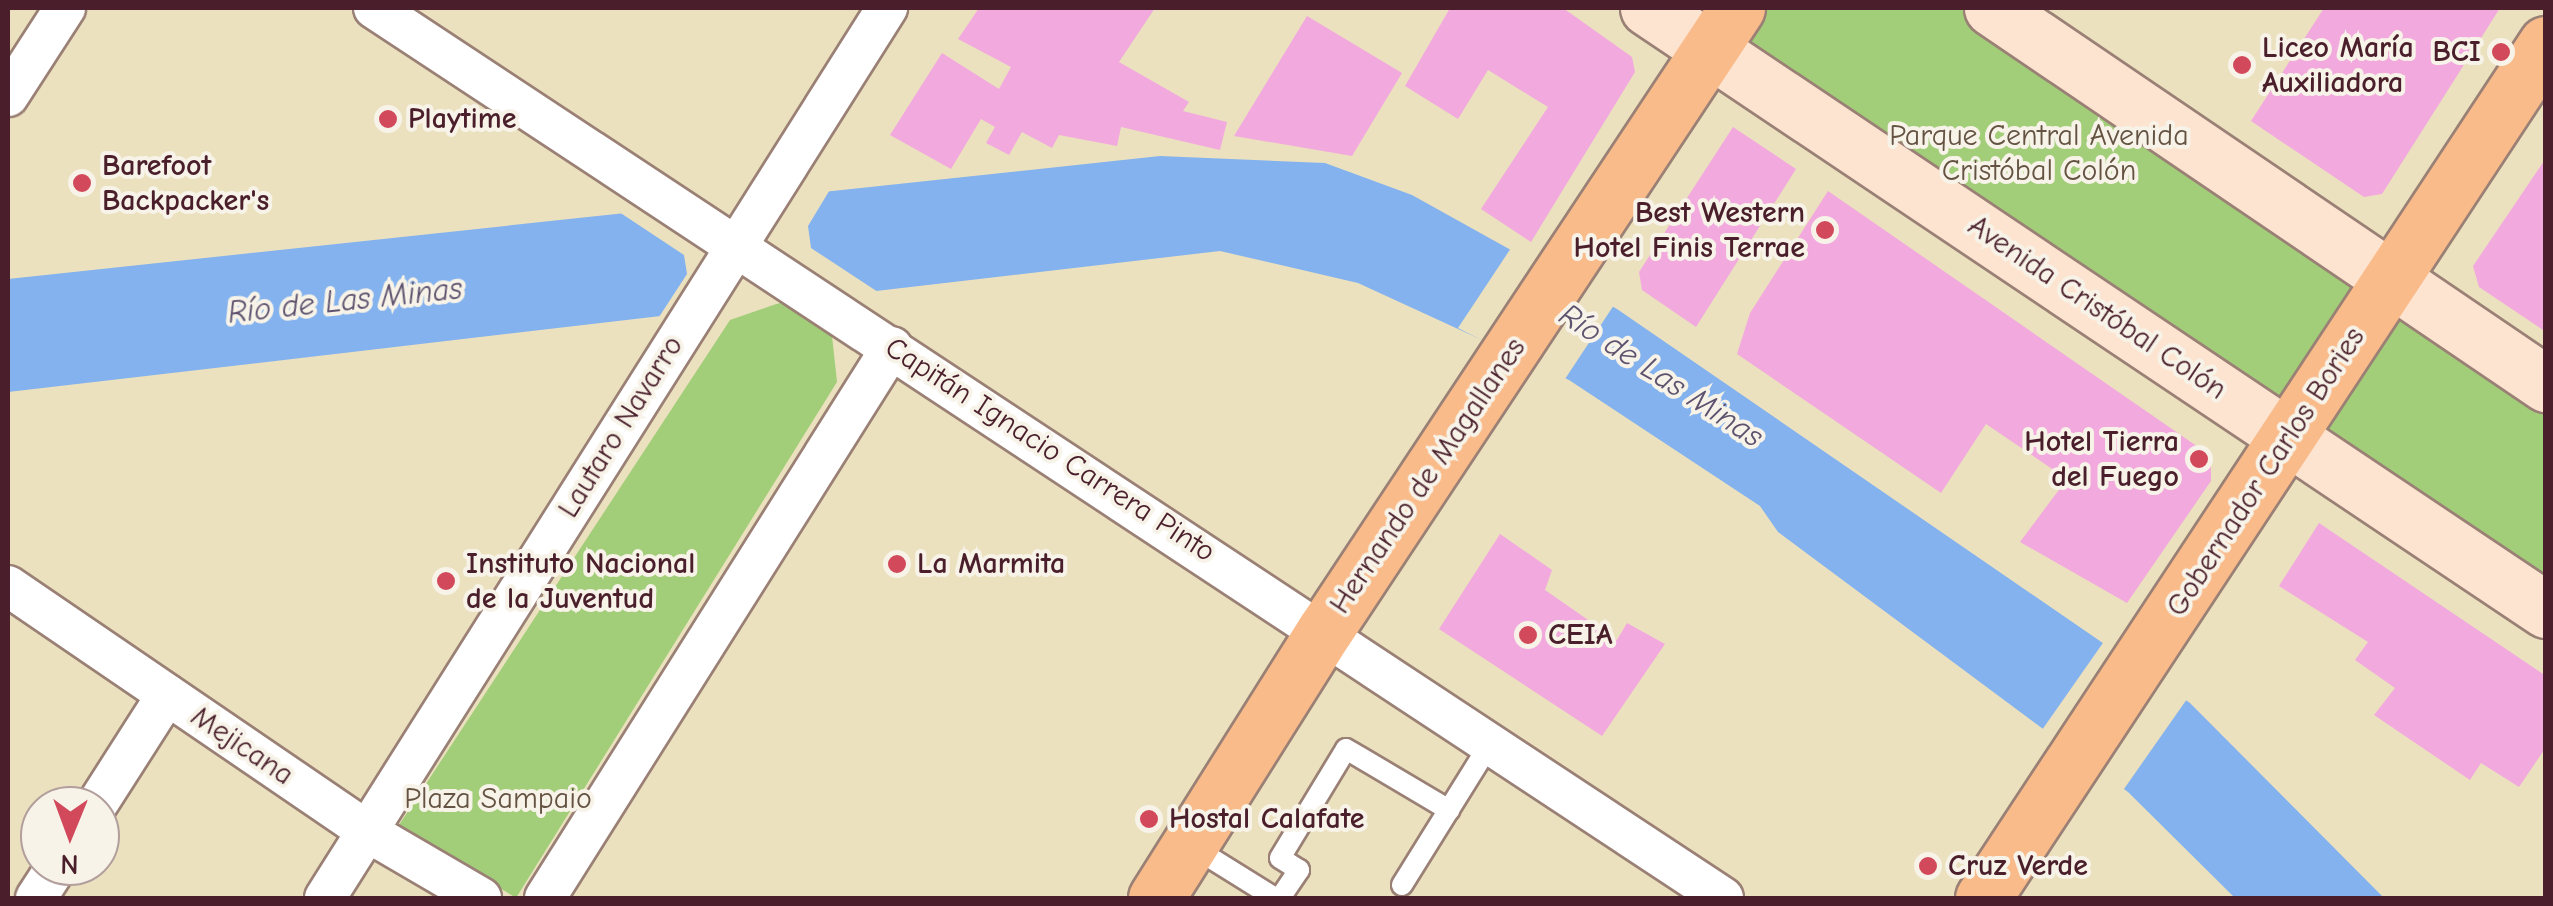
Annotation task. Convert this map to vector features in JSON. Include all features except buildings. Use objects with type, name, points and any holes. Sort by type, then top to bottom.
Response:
[{"type":"main road","name":"Avenida Cristóbal Colón","points":[[1648,8],[1724,28],[2289,438],[2546,610]]},
{"type":"main road","points":[[1992,8],[2546,384]]},
{"type":"main road","name":"Hernando de Magallanes","points":[[1156,898],[1325,630],[1724,28]]},
{"type":"main road","name":"Gobernador Carlos Bories","points":[[1983,898],[2072,760],[2163,631],[2546,44]]},
{"type":"street","points":[[8,96],[64,8]]},
{"type":"street","name":"Capitán Ignacio Carrera Pinto","points":[[374,8],[1325,630],[1723,898]]},
{"type":"street","name":"Lautaro Navarro","points":[[325,898],[767,191],[887,8]]},
{"type":"street","points":[[545,898],[892,347]]},
{"type":"street","name":"Mejicana","points":[[8,586],[368,832],[481,898]]},
{"type":"street","points":[[109,786],[167,695]]},
{"type":"lane","points":[[1402,885],[1491,742]]},
{"type":"lane","points":[[1192,846],[1277,898],[1299,870],[1280,858],[1346,749],[1449,810]]},
{"type":"green space","name":"Parque Central Avenida Cristóbal Colón","points":[[1672,8],[1969,8],[2545,392],[2545,589]]},
{"type":"green space","name":"Plaza Sampaio","points":[[782,302],[832,336],[837,382],[516,898],[399,825],[730,320]]},
{"type":"water","name":"Río de Las Minas","points":[[1160,156],[1325,163],[1412,195],[1617,309],[2190,703],[2384,898],[2235,898],[2128,792],[1778,532],[1760,506],[1569,380],[1358,283],[1220,251],[8,392],[8,279]]},
{"type":"pier","points":[[834,183],[808,226],[811,248],[878,292],[659,317],[687,274],[684,255],[613,208]]},
{"type":"pier","points":[[1513,245],[1616,302],[1563,382],[1458,328]]},
{"type":"pier","points":[[2105,640],[2188,698],[2123,790],[2041,732]]},
{"type":"place","name":"BCI","points":[[2501,52]]},
{"type":"place","name":"Liceo María Auxiliadora","points":[[2242,65]]},
{"type":"place","name":"Playtime","points":[[388,119]]},
{"type":"place","name":"Barefoot Backpacker's","points":[[82,183]]},
{"type":"place","name":"Best Western Hotel Finis Terrae","points":[[1825,230]]},
{"type":"place","name":"Hotel Tierra del Fuego","points":[[2199,459]]},
{"type":"place","name":"La Marmita","points":[[897,564]]},
{"type":"place","name":"Instituto Nacional de la Juventud","points":[[446,581]]},
{"type":"place","name":"CEIA","points":[[1528,635]]},
{"type":"place","name":"Hostal Calafate","points":[[1149,819]]},
{"type":"place","name":"Cruz Verde","points":[[1928,866]]}]
